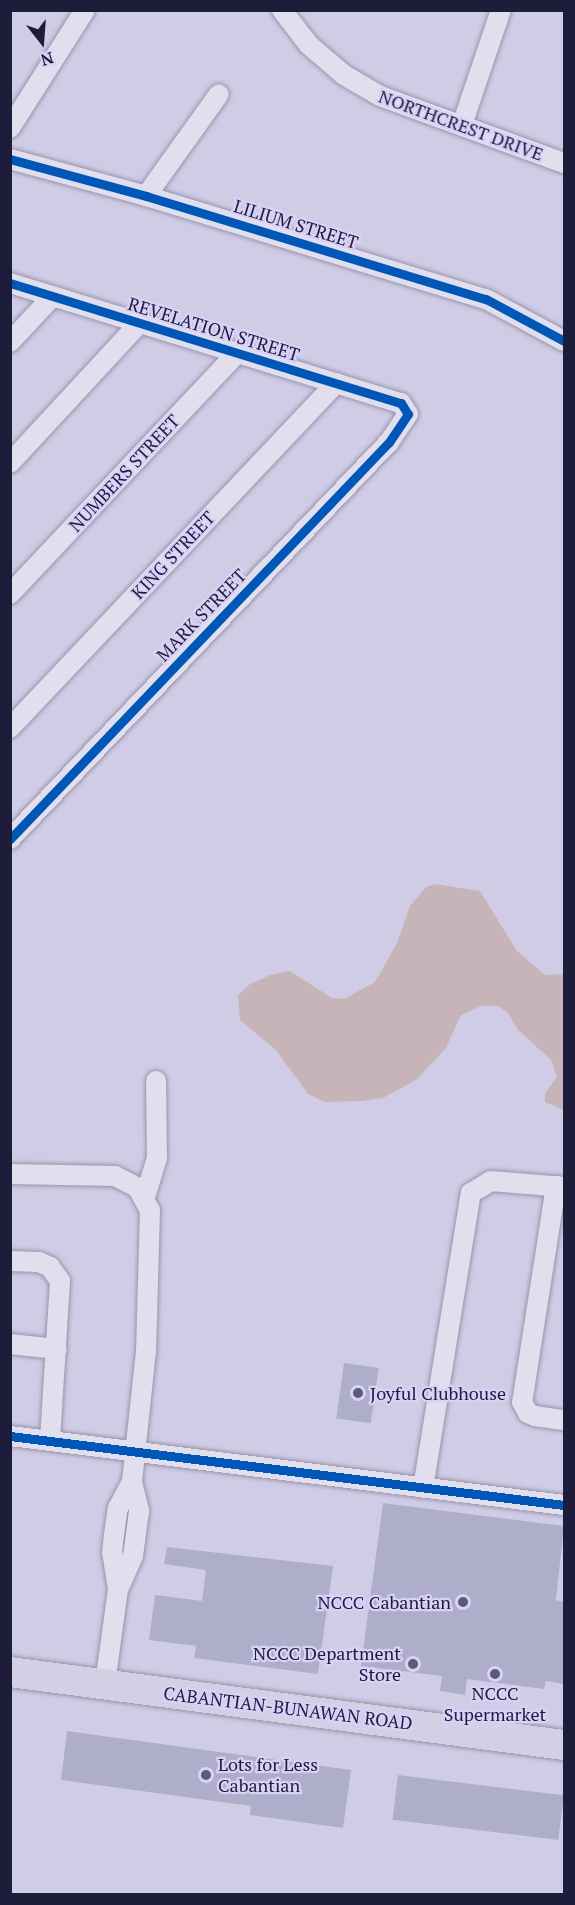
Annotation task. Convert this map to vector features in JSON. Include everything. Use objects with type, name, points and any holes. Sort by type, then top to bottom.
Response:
[{"type":"main road","name":"CABANTIAN-BUNAWAN ROAD","points":[[10,1672],[564,1745]]},
{"type":"street","points":[[10,128],[85,10]]},
{"type":"street","name":"NORTHCREST DRIVE","points":[[282,10],[309,45],[344,75],[380,96],[564,163]]},
{"type":"street","points":[[462,125],[501,10]]},
{"type":"street","points":[[147,196],[219,94]]},
{"type":"street","name":"LILIUM STREET","points":[[10,159],[147,196],[486,299],[564,341]]},
{"type":"street","name":"REVELATION STREET","points":[[10,283],[138,325],[401,403],[407,409]]},
{"type":"street","points":[[10,342],[53,296]]},
{"type":"street","points":[[10,463],[138,325]]},
{"type":"street","name":"NUMBERS STREET","points":[[10,594],[237,353]]},
{"type":"street","name":"KING STREET","points":[[10,728],[336,383]]},
{"type":"street","name":"MARK STREET","points":[[10,839],[19,825],[389,442],[406,421],[407,409]]},
{"type":"street","points":[[105,1684],[118,1589],[133,1556],[139,1511],[132,1482],[146,1351],[151,1222],[145,1197],[157,1158],[156,1081]]},
{"type":"street","points":[[10,1174],[115,1176],[132,1184],[145,1197]]},
{"type":"street","points":[[423,1488],[471,1193],[491,1181],[560,1187],[555,1248],[522,1402],[528,1413],[564,1420]]},
{"type":"street","points":[[10,1261],[39,1262],[50,1267],[60,1281],[50,1440]]},
{"type":"street","points":[[10,1344],[57,1349]]},
{"type":"street","points":[[10,1436],[564,1505]]},
{"type":"shaded area","points":[[435,884],[480,891],[517,951],[545,975],[564,974],[564,1110],[545,1102],[545,1093],[557,1077],[551,1060],[518,1030],[507,1012],[498,1006],[481,1006],[461,1015],[446,1048],[416,1080],[383,1098],[362,1101],[325,1102],[308,1094],[276,1050],[240,1020],[238,995],[250,984],[270,975],[290,971],[332,998],[344,999],[375,982],[397,943],[410,906],[426,887]]},
{"type":"building","name":"Joyful Clubhouse","points":[[344,1363],[379,1368],[371,1423],[336,1418]]},
{"type":"building","name":"NCCC Cabantian","points":[[383,1503],[564,1526],[556,1600],[564,1602],[564,1684],[546,1681],[544,1689],[467,1679],[465,1695],[440,1691],[442,1676],[361,1666]]},
{"type":"building","points":[[167,1547],[333,1566],[318,1674],[194,1658],[196,1646],[149,1640],[155,1595],[202,1601],[206,1570],[164,1564]]},
{"type":"building","name":"Lots for Less Cabantian","points":[[67,1731],[351,1770],[343,1828],[250,1815],[251,1806],[61,1780]]},
{"type":"building","points":[[398,1775],[564,1795],[558,1840],[393,1820]]},
{"type":"cycle path","points":[[10,159],[146,196],[486,299],[564,341]]},
{"type":"cycle path","points":[[10,283],[401,403],[408,414],[389,442],[10,839]]},
{"type":"cycle path","points":[[10,1436],[564,1505]]},
{"type":"place","name":"Joyful Clubhouse","points":[[358,1393]]},
{"type":"place","name":"NCCC Cabantian","points":[[463,1602]]},
{"type":"place","name":"NCCC Department Store","points":[[413,1664]]},
{"type":"place","name":"NCCC Supermarket","points":[[495,1674]]},
{"type":"place","name":"Lots for Less Cabantian","points":[[206,1775]]}]
